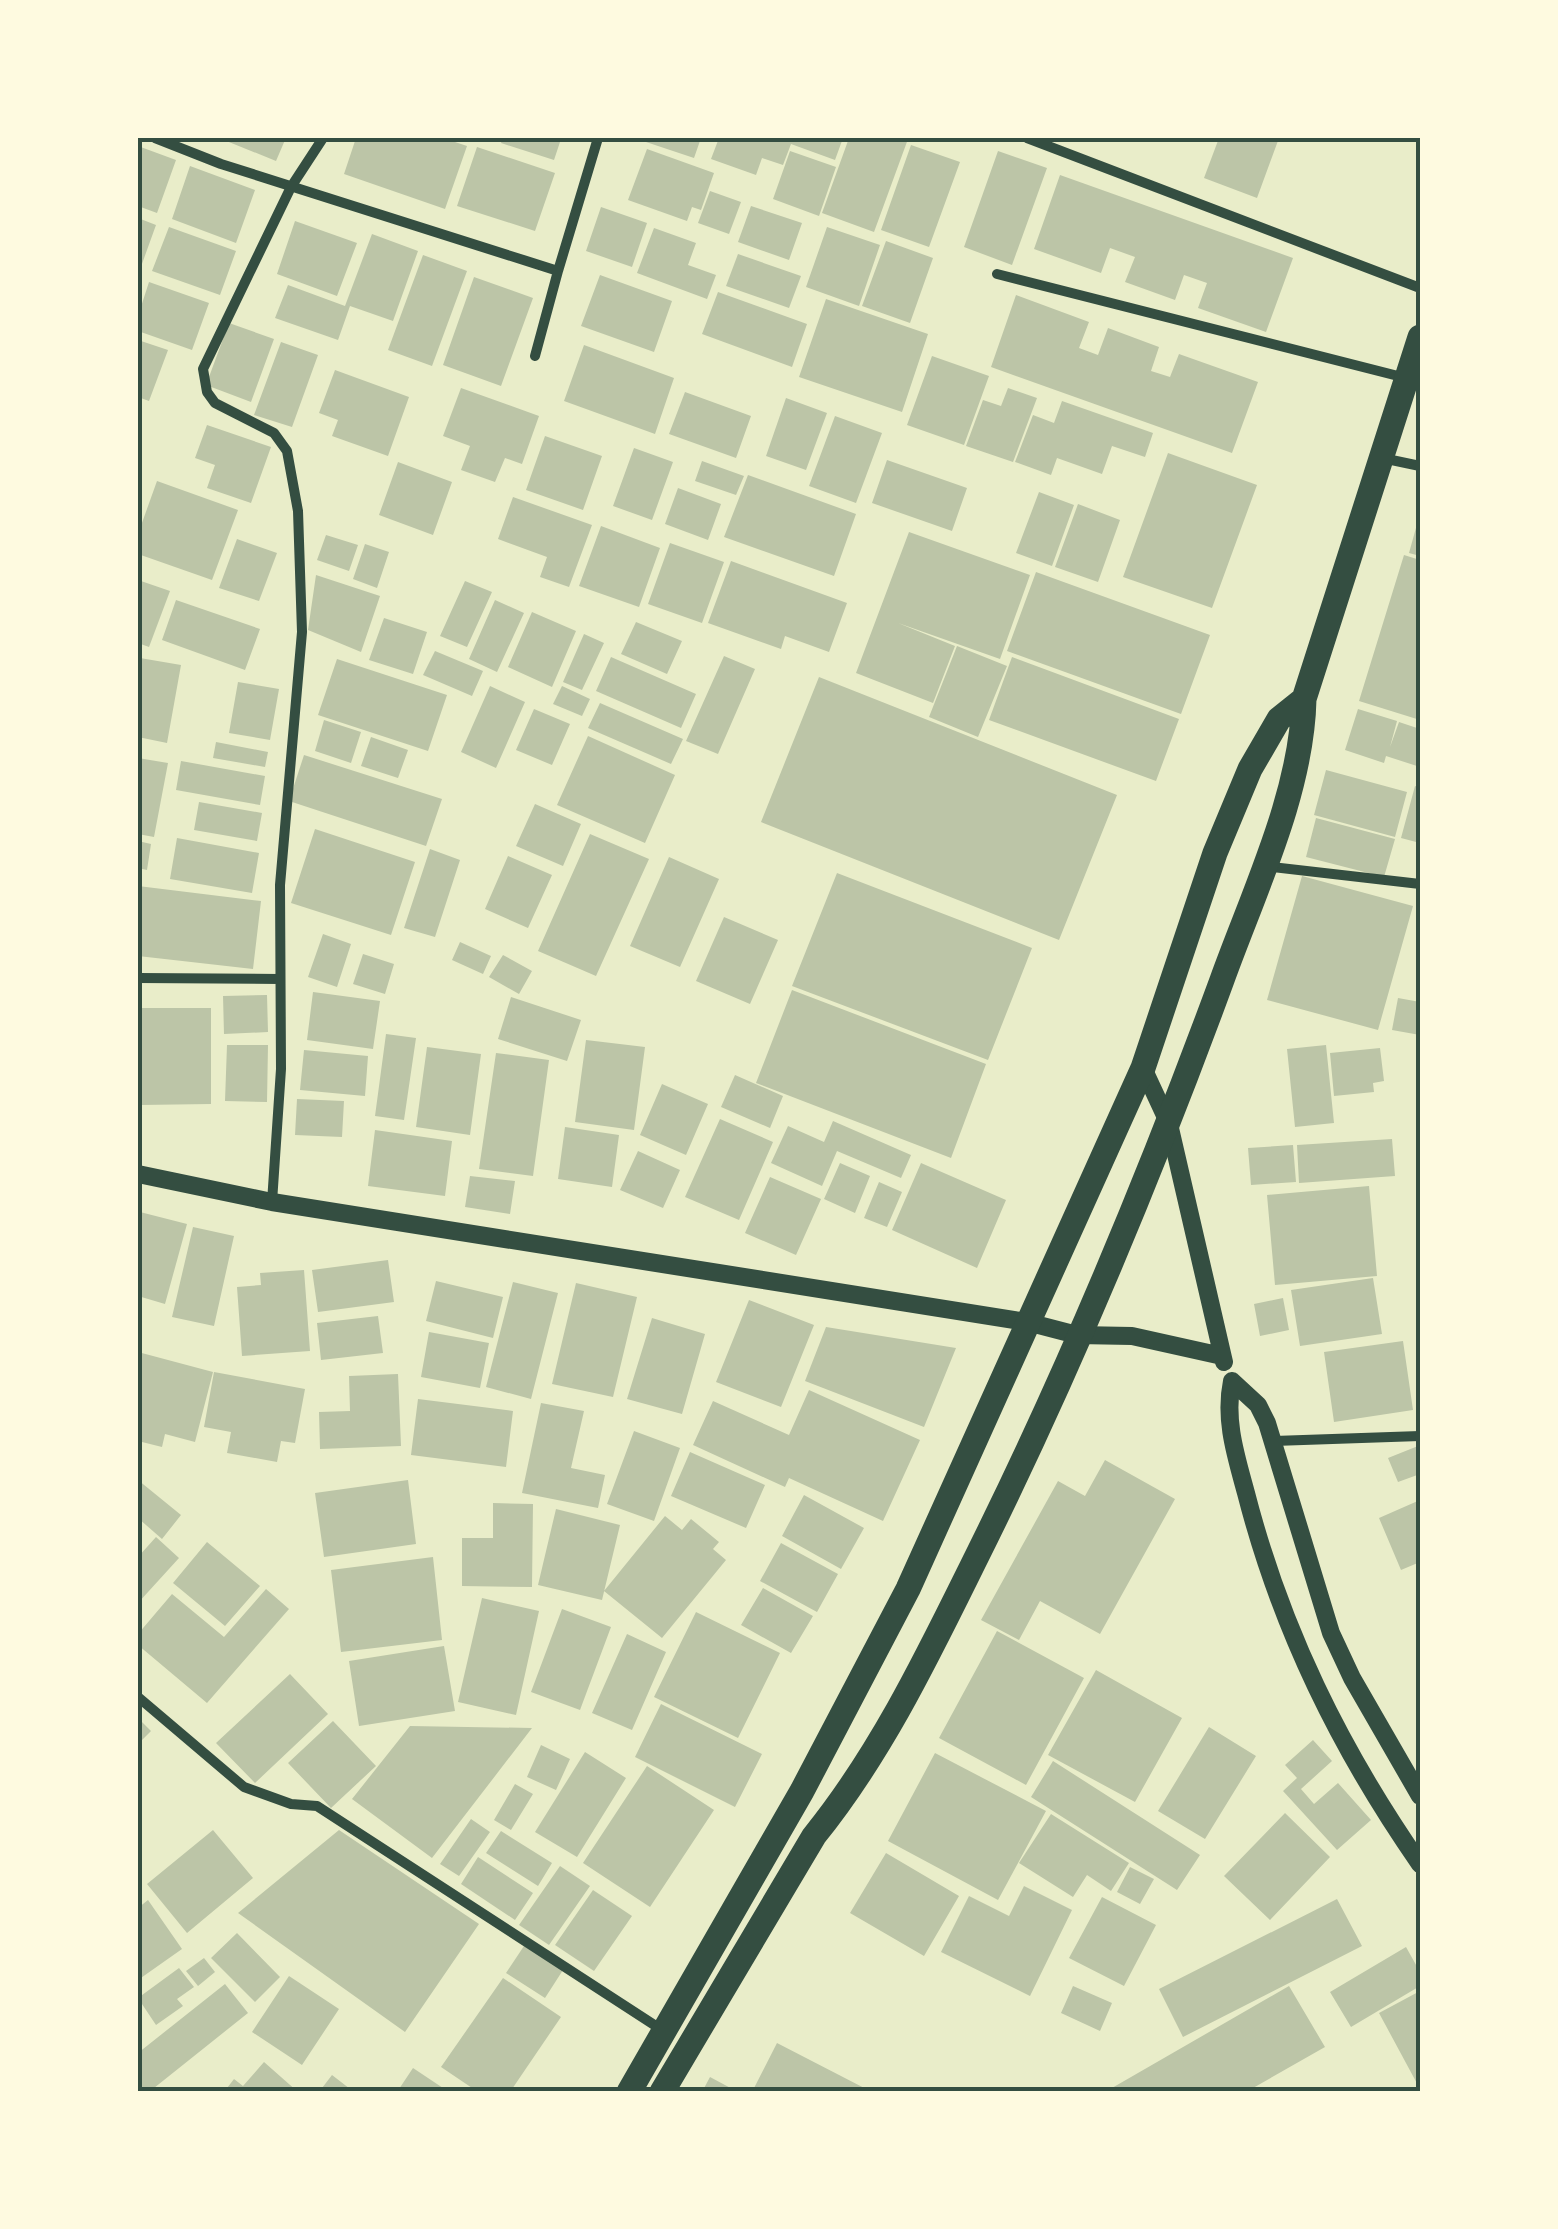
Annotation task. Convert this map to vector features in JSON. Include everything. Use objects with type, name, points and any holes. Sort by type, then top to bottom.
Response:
[{"type":"main road","points":[[662,2092],[814,1836],[842,1800],[919,1674],[1057,1391],[1077,1335],[1169,1124],[1264,866],[1303,740],[1304,699],[1420,336]]},
{"type":"main road","points":[[629,2092],[802,1791],[908,1589],[1143,1068],[1215,853],[1250,769],[1279,719],[1304,699]]},
{"type":"street","points":[[155,138],[558,271]]},
{"type":"street","points":[[272,1202],[281,1069],[280,885],[302,632],[298,511],[286,451],[274,433],[215,403],[202,378],[291,186],[323,138]]},
{"type":"street","points":[[535,356],[598,138]]},
{"type":"street","points":[[1027,138],[1420,288]]},
{"type":"street","points":[[997,274],[1407,378]]},
{"type":"street","points":[[1382,458],[1420,466]]},
{"type":"street","points":[[1264,866],[1420,884]]},
{"type":"street","points":[[138,978],[280,979]]},
{"type":"street","points":[[1143,1068],[1169,1124],[1222,1356],[1232,1381],[1258,1405],[1274,1441],[1332,1634],[1352,1678],[1420,1796]]},
{"type":"street","points":[[138,1174],[272,1202],[1027,1322],[1077,1335],[1132,1336],[1222,1356]]},
{"type":"street","points":[[1232,1381],[1228,1397],[1230,1432],[1283,1616],[1334,1722],[1420,1864]]},
{"type":"street","points":[[1274,1441],[1420,1436]]},
{"type":"street","points":[[138,1697],[244,1787],[292,1804],[317,1806],[663,2030]]},
{"type":"building","points":[[219,138],[278,138],[285,140],[276,161]]},
{"type":"building","points":[[356,138],[443,138],[467,146],[445,209],[344,174]]},
{"type":"building","points":[[503,138],[557,138],[560,142],[554,160],[501,143]]},
{"type":"building","points":[[634,138],[701,138],[694,158]]},
{"type":"building","points":[[719,138],[843,138],[835,160],[791,144],[783,165],[762,158],[756,175],[711,159]]},
{"type":"building","points":[[849,138],[908,139],[874,232],[822,213]]},
{"type":"building","points":[[1219,138],[1279,138],[1257,198],[1204,178]]},
{"type":"building","points":[[911,145],[960,162],[929,247],[881,230]]},
{"type":"building","points":[[138,146],[176,160],[157,213],[138,206]]},
{"type":"building","points":[[477,147],[555,173],[535,231],[457,206]]},
{"type":"building","points":[[647,149],[714,173],[701,210],[692,207],[687,221],[628,200]]},
{"type":"building","points":[[790,151],[836,167],[819,216],[773,199]]},
{"type":"building","points":[[998,151],[1047,168],[1012,265],[964,247]]},
{"type":"building","points":[[190,166],[255,190],[236,243],[172,219]]},
{"type":"building","points":[[1060,175],[1293,258],[1266,332],[1198,308],[1207,283],[1184,275],[1175,300],[1125,282],[1135,257],[1110,248],[1101,273],[1034,249]]},
{"type":"building","points":[[710,191],[741,202],[729,234],[698,223]]},
{"type":"building","points":[[751,206],[802,223],[789,260],[738,242]]},
{"type":"building","points":[[601,207],[647,223],[632,267],[586,251]]},
{"type":"building","points":[[138,218],[156,225],[138,275]]},
{"type":"building","points":[[295,221],[357,243],[337,296],[277,274]]},
{"type":"building","points":[[169,227],[236,251],[220,295],[152,271]]},
{"type":"building","points":[[827,227],[880,245],[859,306],[806,287]]},
{"type":"building","points":[[654,228],[696,243],[688,265],[716,275],[707,299],[637,273]]},
{"type":"building","points":[[372,234],[418,251],[393,321],[350,306],[338,340],[275,318],[288,285],[345,306]]},
{"type":"building","points":[[886,241],[933,258],[910,323],[862,306]]},
{"type":"building","points":[[738,254],[801,276],[789,308],[726,286]]},
{"type":"building","points":[[423,255],[467,271],[432,366],[388,350]]},
{"type":"building","points":[[600,275],[672,301],[654,352],[581,326]]},
{"type":"building","points":[[474,277],[533,298],[501,386],[443,365]]},
{"type":"building","points":[[149,282],[209,303],[192,350],[138,331],[138,316]]},
{"type":"building","points":[[718,292],[807,324],[792,367],[702,334]]},
{"type":"building","points":[[1016,295],[1089,322],[1079,348],[1098,355],[1108,328],[1159,347],[1151,371],[1170,377],[1179,354],[1258,382],[1232,453],[991,367]]},
{"type":"building","points":[[826,299],[928,334],[902,412],[799,377]]},
{"type":"building","points":[[229,323],[274,339],[251,402],[206,385]]},
{"type":"building","points":[[138,340],[168,350],[149,401],[138,397]]},
{"type":"building","points":[[281,342],[318,355],[292,427],[254,415]]},
{"type":"building","points":[[584,345],[674,378],[655,434],[564,401]]},
{"type":"building","points":[[932,356],[989,376],[964,445],[907,425]]},
{"type":"building","points":[[335,370],[409,397],[388,456],[332,436],[338,420],[319,413]]},
{"type":"building","points":[[461,388],[539,416],[522,464],[505,458],[495,482],[461,470],[470,446],[443,436]]},
{"type":"building","points":[[1008,388],[1037,398],[1013,462],[966,446],[983,400],[1001,406]]},
{"type":"building","points":[[685,392],[751,416],[736,458],[669,434]]},
{"type":"building","points":[[786,398],[827,413],[806,470],[766,456]]},
{"type":"building","points":[[1062,401],[1153,433],[1145,457],[1112,446],[1102,474],[1057,458],[1051,475],[1015,462],[1033,415],[1054,423]]},
{"type":"building","points":[[835,416],[882,433],[856,503],[809,486]]},
{"type":"building","points":[[207,425],[271,447],[251,503],[207,488],[215,465],[195,458]]},
{"type":"building","points":[[545,436],[602,456],[583,510],[526,490]]},
{"type":"building","points":[[634,448],[673,462],[652,520],[613,506]]},
{"type":"building","points":[[1168,453],[1257,485],[1212,608],[1123,577]]},
{"type":"building","points":[[887,460],[967,488],[952,531],[872,503]]},
{"type":"building","points":[[702,461],[744,476],[736,495],[695,481]]},
{"type":"building","points":[[398,462],[452,482],[433,535],[379,515]]},
{"type":"building","points":[[748,475],[856,514],[834,576],[724,537]]},
{"type":"building","points":[[157,481],[238,510],[212,580],[138,554],[138,534]]},
{"type":"building","points":[[678,488],[721,504],[708,540],[665,524]]},
{"type":"building","points":[[1039,492],[1074,505],[1052,566],[1016,553]]},
{"type":"building","points":[[513,497],[592,525],[569,587],[540,577],[547,557],[498,539]]},
{"type":"building","points":[[1078,504],[1120,520],[1098,582],[1055,567]]},
{"type":"building","points":[[1420,517],[1420,556],[1409,553]]},
{"type":"building","points":[[601,526],[660,548],[639,607],[579,586]]},
{"type":"building","points":[[909,532],[1030,575],[1000,659],[898,623],[955,646],[933,703],[856,673]]},
{"type":"building","points":[[326,535],[358,545],[349,571],[317,560]]},
{"type":"building","points":[[237,539],[277,553],[259,601],[219,588]]},
{"type":"building","points":[[670,543],[724,562],[702,623],[648,604]]},
{"type":"building","points":[[365,544],[389,552],[377,588],[353,579]]},
{"type":"building","points":[[1404,555],[1420,560],[1420,720],[1359,701]]},
{"type":"building","points":[[731,561],[847,603],[829,652],[785,636],[781,649],[708,623]]},
{"type":"building","points":[[1036,572],[1210,635],[1181,714],[1007,651]]},
{"type":"building","points":[[316,575],[380,596],[361,652],[308,630]]},
{"type":"building","points":[[138,580],[170,591],[149,647],[138,643]]},
{"type":"building","points":[[465,581],[492,592],[467,647],[440,636]]},
{"type":"building","points":[[176,600],[260,629],[245,670],[162,640]]},
{"type":"building","points":[[495,600],[524,613],[497,672],[469,659]]},
{"type":"building","points":[[532,612],[576,631],[552,687],[508,667]]},
{"type":"building","points":[[384,618],[427,632],[413,674],[369,660]]},
{"type":"building","points":[[636,622],[682,641],[667,674],[621,654]]},
{"type":"building","points":[[584,634],[604,643],[582,690],[563,682]]},
{"type":"building","points":[[957,646],[1007,666],[978,737],[929,717]]},
{"type":"building","points":[[435,651],[483,671],[472,696],[423,675]]},
{"type":"building","points":[[724,656],[755,669],[718,754],[686,741]]},
{"type":"building","points":[[611,657],[696,694],[681,728],[596,691]]},
{"type":"building","points":[[1012,657],[1179,719],[1156,781],[989,720]]},
{"type":"building","points":[[140,658],[181,665],[167,743],[138,737]]},
{"type":"building","points":[[337,659],[447,695],[428,751],[318,715]]},
{"type":"building","points":[[819,677],[1117,795],[1059,940],[761,822]]},
{"type":"building","points":[[238,682],[279,689],[270,740],[229,733]]},
{"type":"building","points":[[490,686],[525,702],[496,768],[461,752]]},
{"type":"building","points":[[562,686],[590,699],[582,716],[553,704]]},
{"type":"building","points":[[600,703],[683,739],[671,764],[588,728]]},
{"type":"building","points":[[534,709],[570,724],[552,765],[516,750]]},
{"type":"building","points":[[1358,709],[1397,721],[1390,747],[1399,722],[1420,729],[1420,767],[1386,756],[1384,763],[1345,750]]},
{"type":"building","points":[[324,720],[361,732],[351,763],[315,751]]},
{"type":"building","points":[[588,736],[675,775],[645,843],[557,805]]},
{"type":"building","points":[[371,737],[408,750],[398,778],[361,766]]},
{"type":"building","points":[[216,742],[268,752],[265,767],[213,758]]},
{"type":"building","points":[[304,755],[442,799],[426,846],[289,801]]},
{"type":"building","points":[[138,758],[168,763],[154,837],[138,834]]},
{"type":"building","points":[[181,761],[265,776],[260,805],[176,790]]},
{"type":"building","points":[[1326,770],[1407,792],[1395,837],[1314,815]]},
{"type":"building","points":[[1415,786],[1420,788],[1420,843],[1401,838]]},
{"type":"building","points":[[199,802],[262,813],[257,841],[194,830]]},
{"type":"building","points":[[535,804],[581,824],[563,866],[516,846]]},
{"type":"building","points":[[1316,818],[1395,839],[1384,877],[1306,857]]},
{"type":"building","points":[[315,829],[415,862],[391,935],[291,903]]},
{"type":"building","points":[[590,834],[649,859],[596,976],[538,951]]},
{"type":"building","points":[[177,838],[259,853],[252,893],[170,879]]},
{"type":"building","points":[[138,841],[151,844],[147,870],[138,868]]},
{"type":"building","points":[[430,849],[460,860],[435,937],[404,928]]},
{"type":"building","points":[[508,856],[552,875],[528,928],[485,909]]},
{"type":"building","points":[[669,857],[719,879],[680,967],[630,946]]},
{"type":"building","points":[[837,873],[1032,948],[988,1060],[792,986]]},
{"type":"building","points":[[1302,876],[1413,906],[1378,1030],[1267,1000]]},
{"type":"building","points":[[138,886],[261,901],[253,969],[138,956]]},
{"type":"building","points":[[724,917],[778,940],[750,1004],[696,981]]},
{"type":"building","points":[[323,934],[351,944],[337,987],[308,977]]},
{"type":"building","points":[[460,942],[491,956],[483,974],[452,960]]},
{"type":"building","points":[[363,954],[394,964],[385,994],[353,984]]},
{"type":"building","points":[[503,955],[532,971],[519,994],[489,977]]},
{"type":"building","points":[[792,990],[986,1064],[951,1158],[756,1083]]},
{"type":"building","points":[[313,992],[380,1001],[373,1049],[307,1040]]},
{"type":"building","points":[[267,995],[268,1032],[224,1034],[223,996]]},
{"type":"building","points":[[511,997],[581,1020],[567,1061],[498,1039]]},
{"type":"building","points":[[1398,998],[1420,1002],[1420,1035],[1392,1030]]},
{"type":"building","points":[[140,1008],[211,1008],[211,1104],[140,1105]]},
{"type":"building","points":[[386,1034],[416,1038],[404,1120],[375,1116]]},
{"type":"building","points":[[586,1040],[645,1047],[634,1130],[575,1122]]},
{"type":"building","points":[[227,1045],[268,1045],[267,1102],[225,1101]]},
{"type":"building","points":[[1326,1045],[1334,1123],[1295,1127],[1287,1049]]},
{"type":"building","points":[[427,1047],[481,1054],[470,1135],[416,1127]]},
{"type":"building","points":[[1380,1048],[1384,1081],[1373,1083],[1374,1092],[1334,1096],[1330,1053]]},
{"type":"building","points":[[304,1050],[368,1056],[365,1096],[300,1090]]},
{"type":"building","points":[[496,1053],[549,1060],[533,1176],[479,1169]]},
{"type":"building","points":[[735,1075],[783,1096],[770,1128],[721,1107]]},
{"type":"building","points":[[662,1084],[708,1104],[686,1155],[640,1135]]},
{"type":"building","points":[[297,1099],[344,1101],[342,1137],[295,1135]]},
{"type":"building","points":[[720,1119],[773,1142],[739,1220],[685,1197]]},
{"type":"building","points":[[833,1121],[911,1155],[901,1178],[837,1151],[822,1186],[771,1163],[788,1126],[824,1142]]},
{"type":"building","points":[[565,1127],[619,1135],[612,1187],[558,1179]]},
{"type":"building","points":[[375,1130],[452,1141],[445,1196],[368,1186]]},
{"type":"building","points":[[1392,1139],[1395,1176],[1299,1183],[1297,1145]]},
{"type":"building","points":[[1293,1145],[1296,1182],[1251,1185],[1248,1148]]},
{"type":"building","points":[[638,1151],[680,1170],[663,1208],[620,1190]]},
{"type":"building","points":[[840,1163],[870,1176],[855,1213],[824,1199]]},
{"type":"building","points":[[921,1163],[1006,1200],[977,1268],[892,1230]]},
{"type":"building","points":[[470,1176],[515,1181],[510,1214],[465,1207]]},
{"type":"building","points":[[770,1177],[821,1199],[796,1255],[745,1233]]},
{"type":"building","points":[[879,1182],[902,1192],[887,1227],[864,1218]]},
{"type":"building","points":[[1369,1186],[1377,1276],[1275,1285],[1267,1195]]},
{"type":"building","points":[[140,1212],[187,1224],[165,1304],[138,1296]]},
{"type":"building","points":[[193,1227],[234,1236],[214,1326],[172,1317]]},
{"type":"building","points":[[388,1260],[394,1302],[318,1312],[312,1270]]},
{"type":"building","points":[[304,1270],[310,1351],[242,1356],[237,1287],[261,1285],[260,1273]]},
{"type":"building","points":[[1373,1278],[1382,1334],[1300,1346],[1291,1290]]},
{"type":"building","points":[[436,1281],[503,1297],[493,1338],[426,1321]]},
{"type":"building","points":[[513,1282],[558,1293],[531,1399],[486,1387]]},
{"type":"building","points":[[576,1283],[637,1297],[613,1397],[552,1384]]},
{"type":"building","points":[[1283,1298],[1289,1330],[1260,1336],[1254,1304]]},
{"type":"building","points":[[749,1300],[814,1325],[781,1407],[716,1382]]},
{"type":"building","points":[[378,1316],[383,1353],[321,1360],[317,1323]]},
{"type":"building","points":[[652,1318],[705,1334],[682,1414],[627,1399]]},
{"type":"building","points":[[826,1327],[956,1348],[924,1427],[805,1381]]},
{"type":"building","points":[[429,1332],[489,1343],[480,1388],[421,1377]]},
{"type":"building","points":[[1403,1341],[1413,1410],[1334,1422],[1324,1352]]},
{"type":"building","points":[[138,1352],[213,1372],[195,1442],[165,1434],[162,1447],[138,1441]]},
{"type":"building","points":[[214,1372],[305,1389],[295,1443],[281,1441],[277,1462],[227,1453],[231,1432],[204,1427]]},
{"type":"building","points":[[398,1374],[401,1446],[320,1449],[319,1412],[350,1411],[349,1376]]},
{"type":"building","points":[[809,1390],[920,1440],[883,1521],[789,1478],[785,1487],[693,1445],[713,1401],[789,1435]]},
{"type":"building","points":[[418,1399],[513,1411],[506,1467],[411,1455]]},
{"type":"building","points":[[541,1403],[584,1411],[571,1468],[605,1475],[598,1508],[522,1493]]},
{"type":"building","points":[[634,1431],[680,1448],[654,1521],[607,1504]]},
{"type":"building","points":[[1418,1446],[1420,1474],[1398,1482],[1388,1458]]},
{"type":"building","points":[[690,1452],[765,1485],[746,1528],[671,1496]]},
{"type":"building","points":[[1105,1460],[1175,1499],[1100,1634],[1040,1601],[1019,1640],[981,1620],[1058,1481],[1085,1496]]},
{"type":"building","points":[[138,1480],[181,1515],[162,1539],[138,1518]]},
{"type":"building","points":[[408,1480],[416,1544],[324,1557],[315,1493]]},
{"type":"building","points":[[804,1495],[864,1528],[841,1569],[782,1536]]},
{"type":"building","points":[[1420,1500],[1420,1562],[1401,1570],[1379,1518]]},
{"type":"building","points":[[493,1503],[533,1504],[532,1587],[462,1586],[462,1538],[493,1538]]},
{"type":"building","points":[[556,1509],[620,1525],[602,1600],[538,1585]]},
{"type":"building","points":[[665,1516],[682,1530],[691,1519],[719,1542],[713,1549],[726,1560],[662,1638],[604,1591]]},
{"type":"building","points":[[156,1537],[179,1558],[138,1603],[138,1557]]},
{"type":"building","points":[[207,1542],[260,1586],[225,1626],[173,1583]]},
{"type":"building","points":[[781,1543],[838,1574],[817,1612],[760,1581]]},
{"type":"building","points":[[433,1557],[442,1640],[341,1652],[331,1570]]},
{"type":"building","points":[[763,1588],[813,1616],[791,1653],[741,1625]]},
{"type":"building","points":[[266,1589],[289,1609],[207,1703],[138,1645],[138,1634],[172,1594],[224,1637]]},
{"type":"building","points":[[482,1598],[539,1611],[516,1715],[458,1702]]},
{"type":"building","points":[[562,1609],[611,1627],[580,1710],[531,1692]]},
{"type":"building","points":[[696,1612],[780,1653],[738,1738],[654,1697]]},
{"type":"building","points":[[997,1631],[1084,1678],[1026,1785],[939,1738]]},
{"type":"building","points":[[627,1634],[666,1652],[632,1730],[592,1713]]},
{"type":"building","points":[[444,1646],[455,1711],[359,1726],[349,1661]]},
{"type":"building","points":[[1096,1670],[1182,1718],[1135,1802],[1048,1755]]},
{"type":"building","points":[[290,1674],[328,1714],[255,1783],[216,1743]]},
{"type":"building","points":[[661,1704],[762,1754],[735,1807],[635,1757]]},
{"type":"building","points":[[138,1718],[151,1731],[138,1744]]},
{"type":"building","points":[[333,1721],[376,1766],[331,1808],[288,1763]]},
{"type":"building","points":[[410,1726],[532,1728],[432,1858],[352,1799]]},
{"type":"building","points":[[1209,1727],[1256,1756],[1205,1839],[1158,1811]]},
{"type":"building","points":[[1313,1740],[1332,1761],[1301,1789],[1314,1804],[1338,1783],[1371,1820],[1337,1850],[1283,1791],[1297,1778],[1285,1765]]},
{"type":"building","points":[[541,1745],[570,1759],[556,1790],[527,1777]]},
{"type":"building","points":[[585,1752],[626,1778],[577,1857],[535,1832]]},
{"type":"building","points":[[935,1753],[1046,1811],[998,1900],[888,1841]]},
{"type":"building","points":[[1053,1761],[1200,1855],[1177,1890],[1031,1797]]},
{"type":"building","points":[[647,1766],[714,1810],[650,1907],[583,1863]]},
{"type":"building","points":[[515,1784],[533,1794],[511,1830],[494,1820]]},
{"type":"building","points":[[1285,1813],[1330,1857],[1270,1920],[1224,1876]]},
{"type":"building","points":[[1051,1814],[1129,1863],[1111,1891],[1087,1875],[1073,1897],[1019,1863]]},
{"type":"building","points":[[471,1819],[490,1832],[459,1876],[440,1864]]},
{"type":"building","points":[[213,1830],[253,1878],[187,1933],[147,1884]]},
{"type":"building","points":[[339,1830],[479,1924],[405,2032],[238,1913]]},
{"type":"building","points":[[501,1831],[552,1863],[538,1886],[486,1853]]},
{"type":"building","points":[[886,1853],[959,1896],[924,1956],[850,1913]]},
{"type":"building","points":[[478,1857],[533,1893],[515,1920],[461,1884]]},
{"type":"building","points":[[560,1866],[590,1886],[549,1945],[519,1925]]},
{"type":"building","points":[[1130,1867],[1154,1879],[1140,1904],[1117,1892]]},
{"type":"building","points":[[1024,1886],[1072,1910],[1030,1996],[941,1952],[969,1896],[1009,1916]]},
{"type":"building","points":[[593,1890],[632,1916],[594,1971],[555,1945]]},
{"type":"building","points":[[1102,1897],[1156,1925],[1124,1986],[1069,1958]]},
{"type":"building","points":[[1337,1899],[1362,1946],[1183,2037],[1159,1989]]},
{"type":"building","points":[[148,1900],[182,1949],[138,1980],[138,1908]]},
{"type":"building","points":[[237,1933],[280,1977],[255,2002],[211,1958]]},
{"type":"building","points":[[524,1946],[563,1970],[545,1998],[506,1973]]},
{"type":"building","points":[[1406,1947],[1420,1972],[1420,1986],[1351,2027],[1330,1992]]},
{"type":"building","points":[[204,1958],[215,1972],[198,1986],[186,1971]]},
{"type":"building","points":[[179,1968],[194,1987],[177,1999],[183,2006],[156,2025],[138,1998]]},
{"type":"building","points":[[289,1976],[339,2009],[302,2065],[252,2032]]},
{"type":"building","points":[[503,1978],[561,2017],[510,2092],[478,2092],[441,2067]]},
{"type":"building","points":[[225,1984],[248,2013],[149,2092],[138,2092],[138,2053]]},
{"type":"building","points":[[1073,1986],[1112,2003],[1100,2031],[1061,2013]]},
{"type":"building","points":[[1289,1986],[1325,2047],[1246,2092],[1105,2092]]},
{"type":"building","points":[[1420,1991],[1420,2089],[1379,2013]]},
{"type":"building","points":[[777,2043],[872,2092],[752,2092]]},
{"type":"building","points":[[264,2062],[298,2092],[224,2092],[234,2079],[243,2086]]},
{"type":"building","points":[[413,2068],[449,2092],[397,2092]]},
{"type":"building","points":[[332,2075],[354,2092],[319,2092]]},
{"type":"building","points":[[710,2077],[738,2092],[702,2092]]}]
